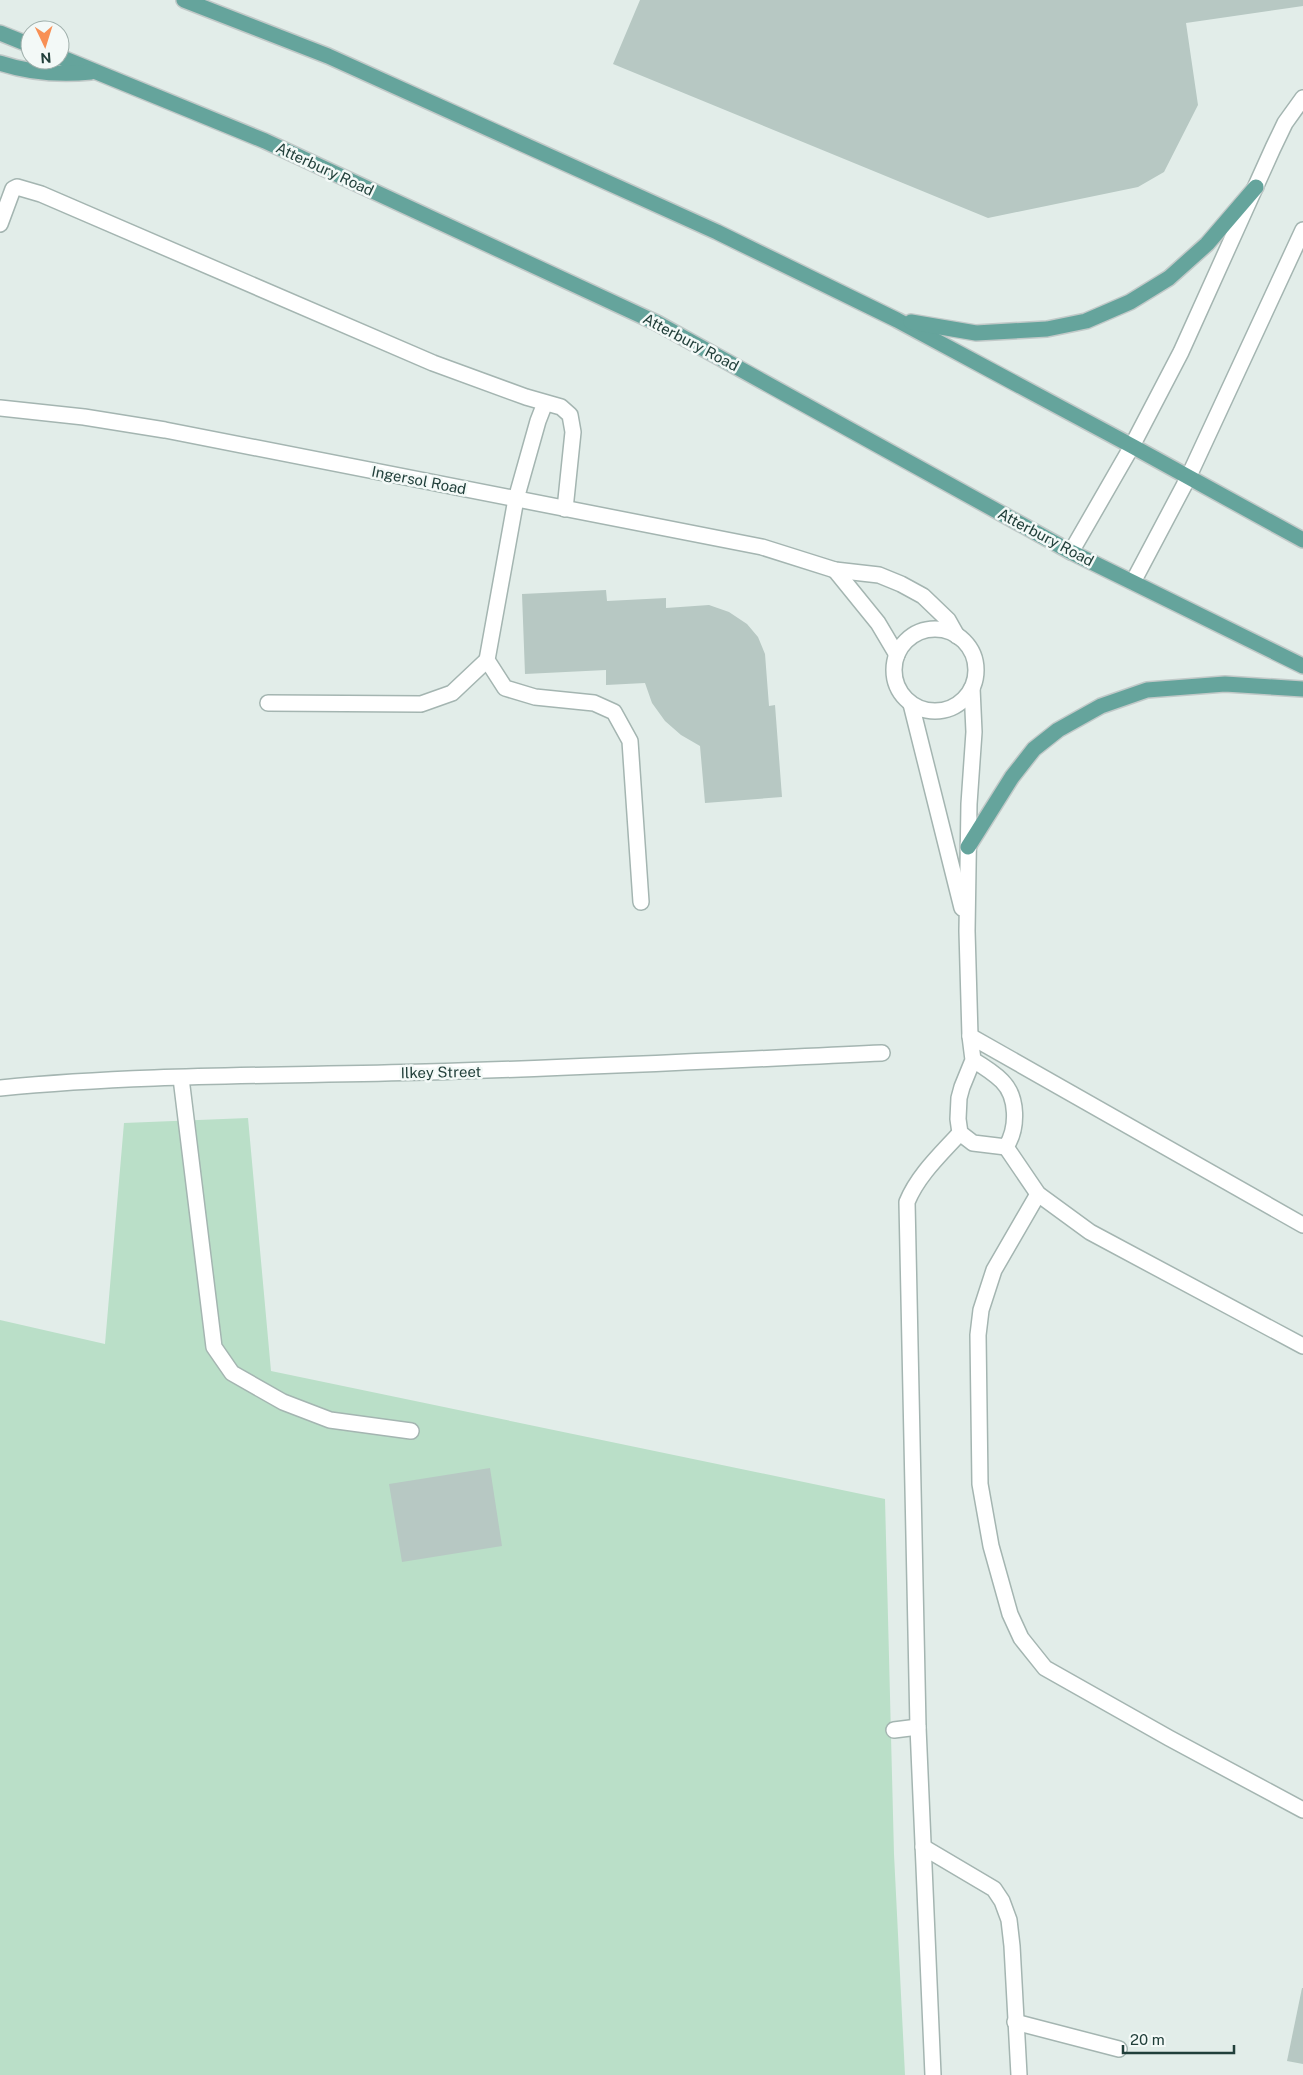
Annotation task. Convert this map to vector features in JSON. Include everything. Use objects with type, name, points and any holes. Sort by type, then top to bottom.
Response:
[{"type":"main road","points":[[184,0],[328,56],[717,232],[897,320],[1303,540]]},
{"type":"main road","points":[[0,33],[20,41]]},
{"type":"main road","name":"Atterbury Road","points":[[70,62],[265,141],[657,323],[1071,552],[1303,666]]},
{"type":"main road","points":[[0,63],[36,72],[54,74],[95,72]]},
{"type":"main road","points":[[897,320],[976,333],[1047,329],[1086,321],[1130,302],[1169,278],[1207,244],[1256,187]]},
{"type":"main road","points":[[968,847],[1012,777],[1034,749],[1058,730],[1101,706],[1146,690],[1225,684],[1303,689]]},
{"type":"street","points":[[1071,552],[1132,446],[1181,352],[1285,123],[1303,98]]},
{"type":"street","points":[[0,224],[13,189],[16,187],[41,194],[424,360],[561,407],[568,412],[573,425],[565,509]]},
{"type":"street","points":[[1133,582],[1188,478],[1303,230]]},
{"type":"street","points":[[268,703],[421,704],[452,693],[487,660],[516,499],[545,403]]},
{"type":"street","name":"Ingersol Road","points":[[0,408],[84,417],[165,430],[762,547],[835,570],[879,575],[901,584],[923,596],[948,620],[957,636]]},
{"type":"street","points":[[835,570],[878,623],[897,655]]},
{"type":"street","points":[[967,931],[911,704],[897,687],[894,671],[897,655],[907,640],[922,631],[940,629],[957,636],[968,645],[975,658],[976,673],[972,688],[974,732],[968,847],[967,931],[970,1036],[973,1060],[959,1098],[958,1119],[960,1133],[973,1143],[1006,1147],[1038,1194],[1090,1232],[1303,1346]]},
{"type":"street","points":[[487,660],[505,688],[534,697],[594,703],[614,712],[630,741],[641,902]]},
{"type":"street","points":[[911,704],[925,710],[939,711],[952,707],[964,700],[972,688]]},
{"type":"street","points":[[970,1036],[1303,1225]]},
{"type":"street","name":"Ilkey Street","points":[[0,1088],[181,1078],[497,1070],[882,1053]]},
{"type":"street","points":[[973,1060],[1002,1080],[1011,1092],[1015,1126],[1006,1147]]},
{"type":"street","points":[[181,1078],[214,1347],[232,1373],[283,1402],[330,1420],[411,1431]]},
{"type":"street","points":[[933,2075],[918,1727],[908,1202],[911,1193],[932,1163],[960,1133]]},
{"type":"street","points":[[1038,1194],[994,1270],[981,1310],[978,1335],[980,1484],[991,1546],[1010,1614],[1021,1638],[1046,1668],[1161,1734],[1303,1810]]},
{"type":"street","points":[[894,1730],[918,1727]]},
{"type":"street","points":[[923,1847],[994,1889],[1002,1901],[1009,1920],[1012,1946],[1019,2075]]},
{"type":"street","points":[[1015,2022],[1119,2049]]},
{"type":"green space","points":[[248,1118],[271,1371],[885,1499],[894,1854],[905,2075],[0,2075],[0,1320],[105,1344],[124,1123]]},
{"type":"building","points":[[640,0],[1303,0],[1303,6],[1186,23],[1198,105],[1164,172],[1138,187],[988,218],[613,64]]},
{"type":"building","points":[[606,590],[607,601],[666,598],[666,608],[709,605],[729,612],[747,624],[758,637],[765,654],[769,706],[775,705],[782,797],[705,803],[700,746],[681,735],[665,721],[652,703],[645,683],[606,685],[606,670],[525,674],[522,594]]},
{"type":"building","points":[[490,1468],[502,1546],[402,1562],[389,1484]]},
{"type":"building","points":[[1303,1988],[1303,2064],[1287,2061]]}]
